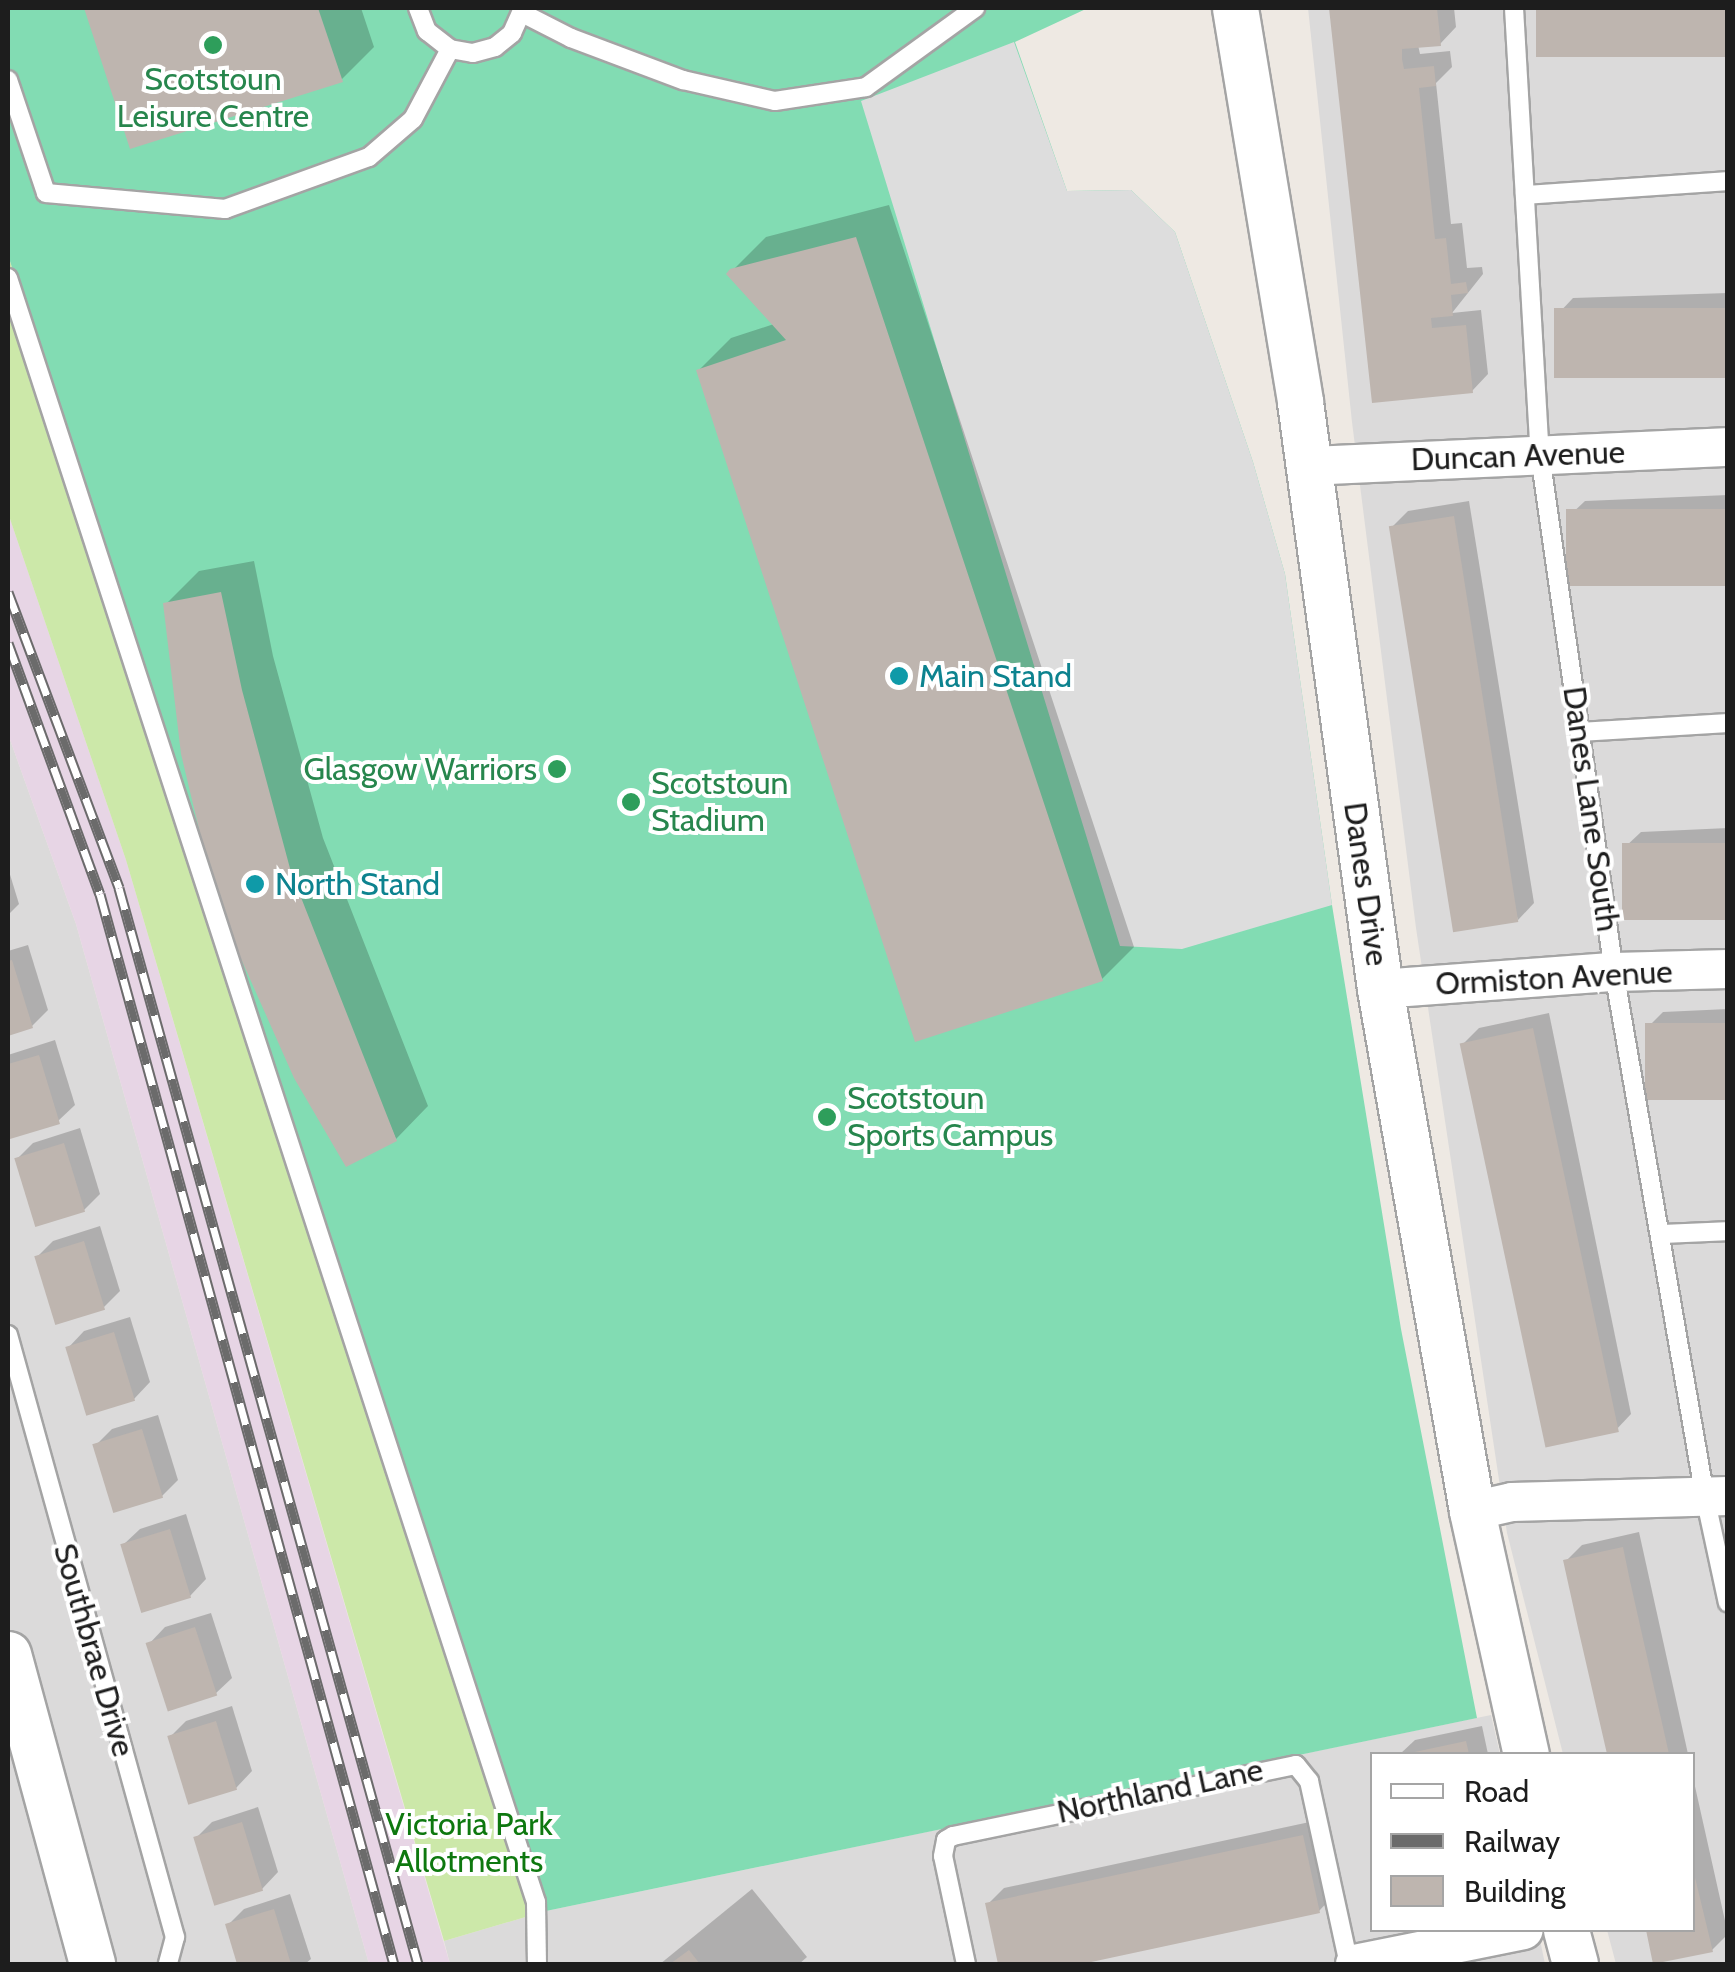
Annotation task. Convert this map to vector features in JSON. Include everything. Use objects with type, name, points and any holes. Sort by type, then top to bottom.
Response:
[{"type":"street","name":"Danes Drive","points":[[1235,8],[1308,466],[1380,989],[1472,1511],[1526,1752]]},
{"type":"street","name":"Duncan Avenue","points":[[1308,466],[1728,447]]},
{"type":"street","name":"Ormiston Avenue","points":[[1380,989],[1614,972],[1728,969]]},
{"type":"street","points":[[1472,1511],[1512,1502],[1716,1496]]},
{"type":"street","points":[[8,1654],[92,1964]]},
{"type":"street","points":[[1352,1964],[1514,1932]]},
{"type":"street","points":[[1567,1932],[1575,1964]]},
{"type":"lane","points":[[418,8],[427,31],[450,49],[472,53],[495,47],[512,33],[523,10],[571,38],[682,80],[775,101],[866,86],[975,8]]},
{"type":"lane","name":"Danes Lane South","points":[[1514,8],[1540,456],[1614,972],[1660,1234],[1716,1496],[1728,1602]]},
{"type":"lane","points":[[8,80],[46,194],[225,208],[370,158],[412,120],[450,49]]},
{"type":"lane","points":[[1525,195],[1728,181]]},
{"type":"lane","points":[[8,278],[536,1902],[537,1964]]},
{"type":"lane","points":[[1580,732],[1728,723]]},
{"type":"lane","points":[[1660,1234],[1728,1231]]},
{"type":"lane","name":"Southbrae Drive","points":[[8,1335],[176,1937],[168,1964]]},
{"type":"lane","name":"Northland Lane","points":[[966,1964],[943,1856],[946,1840],[1288,1765],[1303,1768],[1310,1781],[1352,1964]]},
{"type":"shaded area","points":[[1308,8],[1727,8],[1727,1964],[1616,1964],[1608,1932],[1695,1932],[1695,1752],[1562,1752],[1507,1533],[1416,928],[1352,422]]},
{"type":"shaded area","points":[[1014,42],[1067,191],[1131,190],[1175,232],[1253,462],[1285,574],[1332,905],[1182,949],[1120,946],[861,101]]},
{"type":"shaded area","points":[[8,513],[126,860],[450,1964],[369,1964],[76,924],[8,734]]},
{"type":"shaded area","points":[[8,734],[76,924],[369,1964],[8,1964]]},
{"type":"shaded area","points":[[1491,1715],[1500,1752],[1370,1752],[1370,1932],[1538,1932],[1545,1964],[450,1964],[444,1941],[546,1911]]},
{"type":"green space","name":"Scotstoun Sports Campus","points":[[8,8],[1088,8],[1015,42],[1067,191],[1131,190],[1175,232],[1253,462],[1285,574],[1332,905],[1401,1329],[1477,1718],[546,1911],[8,255]]},
{"type":"green space","name":"Victoria Park Allotments","points":[[8,255],[546,1911],[444,1941],[126,860],[8,513]]},
{"type":"building","name":"Scotstoun Leisure Centre","points":[[84,8],[318,8],[343,82],[130,149]]},
{"type":"building","points":[[1329,8],[1437,8],[1441,46],[1402,49],[1402,59],[1404,69],[1434,66],[1436,86],[1419,88],[1435,239],[1446,238],[1451,284],[1466,282],[1468,293],[1451,295],[1453,316],[1431,318],[1432,328],[1466,325],[1473,393],[1372,403]]},
{"type":"building","points":[[1536,8],[1728,8],[1728,57],[1536,57]]},
{"type":"building","name":"Main Stand","points":[[856,237],[1103,981],[915,1042],[696,370],[786,340],[726,274],[730,269]]},
{"type":"building","points":[[1554,308],[1728,308],[1728,378],[1554,378]]},
{"type":"building","points":[[1566,509],[1728,509],[1728,586],[1566,586]]},
{"type":"building","points":[[1454,516],[1518,922],[1453,932],[1389,526]]},
{"type":"building","name":"North Stand","points":[[221,592],[242,690],[291,872],[397,1141],[346,1167],[294,1078],[234,943],[204,850],[181,754],[163,603]]},
{"type":"building","points":[[1622,843],[1728,843],[1728,920],[1622,920]]},
{"type":"building","points":[[12,960],[33,1028],[8,1036],[8,961]]},
{"type":"building","points":[[1645,1023],[1728,1023],[1728,1100],[1645,1100]]},
{"type":"building","points":[[1533,1028],[1619,1432],[1546,1448],[1460,1044]]},
{"type":"building","points":[[39,1055],[60,1124],[10,1139],[8,1064]]},
{"type":"building","points":[[64,1143],[85,1212],[35,1227],[14,1158]]},
{"type":"building","points":[[84,1241],[105,1310],[55,1325],[34,1256]]},
{"type":"building","points":[[114,1332],[135,1401],[86,1416],[65,1347]]},
{"type":"building","points":[[142,1429],[163,1498],[113,1513],[92,1444]]},
{"type":"building","points":[[170,1529],[191,1598],[141,1613],[120,1544]]},
{"type":"building","points":[[1623,1547],[1669,1752],[1607,1752],[1563,1560]]},
{"type":"building","points":[[195,1627],[217,1695],[168,1712],[146,1643]]},
{"type":"building","points":[[216,1721],[237,1790],[188,1805],[167,1736]]},
{"type":"building","points":[[1466,1741],[1469,1752],[1415,1752]]},
{"type":"building","points":[[242,1822],[263,1891],[214,1906],[193,1837]]},
{"type":"building","points":[[1303,1835],[1320,1913],[1082,1964],[998,1964],[985,1903]]},
{"type":"building","points":[[1695,1877],[1713,1952],[1653,1964],[1646,1932],[1695,1932]]},
{"type":"building","points":[[274,1909],[291,1964],[237,1964],[225,1924]]},
{"type":"building","points":[[689,1950],[700,1964],[670,1964]]},
{"type":"railway","points":[[8,592],[119,888],[418,1964]]},
{"type":"railway","points":[[8,643],[100,894],[394,1964]]},
{"type":"place","name":"Scotstoun Leisure Centre","points":[[213,45]]},
{"type":"place","name":"Main Stand","points":[[899,676]]},
{"type":"place","name":"Glasgow Warriors","points":[[557,769]]},
{"type":"place","name":"Scotstoun Stadium","points":[[631,802]]},
{"type":"place","name":"North Stand","points":[[255,884]]},
{"type":"place","name":"Scotstoun Sports Campus","points":[[827,1117]]}]
